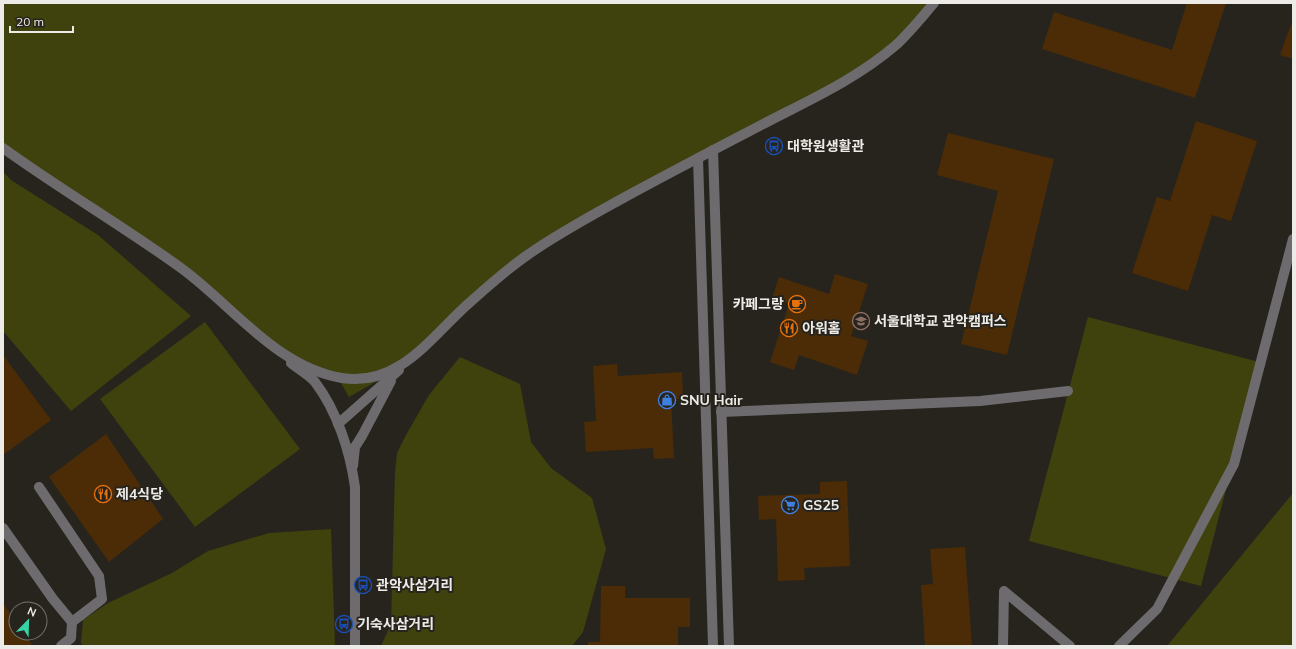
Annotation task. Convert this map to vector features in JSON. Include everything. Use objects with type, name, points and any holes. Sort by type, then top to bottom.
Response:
[{"type":"street","points":[[698,158],[847,81],[896,44],[934,3]]},
{"type":"street","points":[[338,424],[410,360],[467,305],[528,254],[675,170],[832,88]]},
{"type":"street","points":[[3,148],[45,178],[137,237],[183,270],[262,337],[291,364],[314,381],[338,424],[353,472]]},
{"type":"street","points":[[713,150],[729,646]]},
{"type":"street","points":[[698,158],[713,646]]},
{"type":"street","points":[[1119,646],[1157,609],[1234,464],[1293,239]]},
{"type":"street","points":[[262,337],[296,361],[312,369],[344,378],[371,377],[382,374],[410,360]]},
{"type":"street","points":[[355,646],[355,494],[353,472],[355,447],[391,381],[410,360]]},
{"type":"street","points":[[721,412],[980,401],[1068,392]]},
{"type":"street","points":[[39,487],[99,576],[102,599],[72,622]]},
{"type":"street","points":[[3,528],[53,599],[72,622],[71,638],[61,646]]},
{"type":"street","points":[[1003,646],[1004,591],[1070,646]]},
{"type":"street","points":[[712,605],[728,604]]},
{"type":"shaded area","points":[[3,3],[934,3],[896,44],[847,81],[528,254],[419,353],[359,379],[296,361],[183,270],[3,148]]},
{"type":"shaded area","points":[[3,172],[11,180],[98,235],[191,316],[71,411],[3,331]]},
{"type":"shaded area","points":[[1088,317],[1259,362],[1201,586],[1029,541]]},
{"type":"shaded area","points":[[205,322],[300,449],[195,527],[100,399]]},
{"type":"shaded area","points":[[460,357],[520,384],[531,442],[551,468],[592,498],[606,549],[583,632],[572,646],[381,646],[391,624],[395,473],[397,453],[429,395]]},
{"type":"shaded area","points":[[377,381],[349,397],[341,383]]},
{"type":"shaded area","points":[[1293,493],[1293,646],[1167,646]]},
{"type":"shaded area","points":[[331,529],[335,646],[83,646],[81,643],[83,620],[108,603],[172,573],[208,551],[269,533]]},
{"type":"building","points":[[1187,3],[1226,3],[1195,98],[1042,49],[1054,12],[1172,50]]},
{"type":"building","points":[[1293,19],[1293,59],[1280,55]]},
{"type":"building","points":[[1196,121],[1257,141],[1231,221],[1212,215],[1188,291],[1132,273],[1157,197],[1170,201]]},
{"type":"building","points":[[948,133],[1054,159],[1007,355],[961,344],[998,191],[937,175]]},
{"type":"building","points":[[835,274],[868,284],[851,336],[868,341],[857,375],[799,355],[794,370],[770,362],[789,304],[772,299],[779,277],[829,294]]},
{"type":"building","points":[[3,355],[51,420],[3,455]]},
{"type":"building","points":[[617,364],[618,376],[682,372],[683,399],[671,399],[674,458],[654,459],[653,448],[586,452],[584,422],[596,421],[593,366]]},
{"type":"building","name":"제4식당","points":[[106,434],[163,519],[109,562],[49,477]]},
{"type":"building","points":[[847,481],[850,566],[804,568],[805,580],[778,581],[776,519],[759,520],[758,496],[820,494],[820,482]]},
{"type":"building","points":[[965,547],[972,646],[925,646],[921,585],[933,584],[930,549]]},
{"type":"building","points":[[601,586],[625,586],[625,598],[690,598],[690,627],[678,627],[678,646],[588,646],[588,642],[600,642]]},
{"type":"building","points":[[3,603],[8,610],[8,641],[29,641],[32,645],[3,646]]},
{"type":"place","name":"대학원생활관","points":[[774,146]]},
{"type":"place","name":"카페그랑","points":[[797,304]]},
{"type":"place","name":"서울대학교 관악캠퍼스","points":[[861,321]]},
{"type":"place","name":"아워홈","points":[[789,328]]},
{"type":"place","name":"SNU Hair","points":[[667,400]]},
{"type":"place","name":"제4식당","points":[[103,494]]},
{"type":"place","name":"GS25","points":[[790,505]]},
{"type":"place","name":"관악사삼거리","points":[[363,585]]},
{"type":"place","name":"기숙사삼거리","points":[[344,624]]}]
